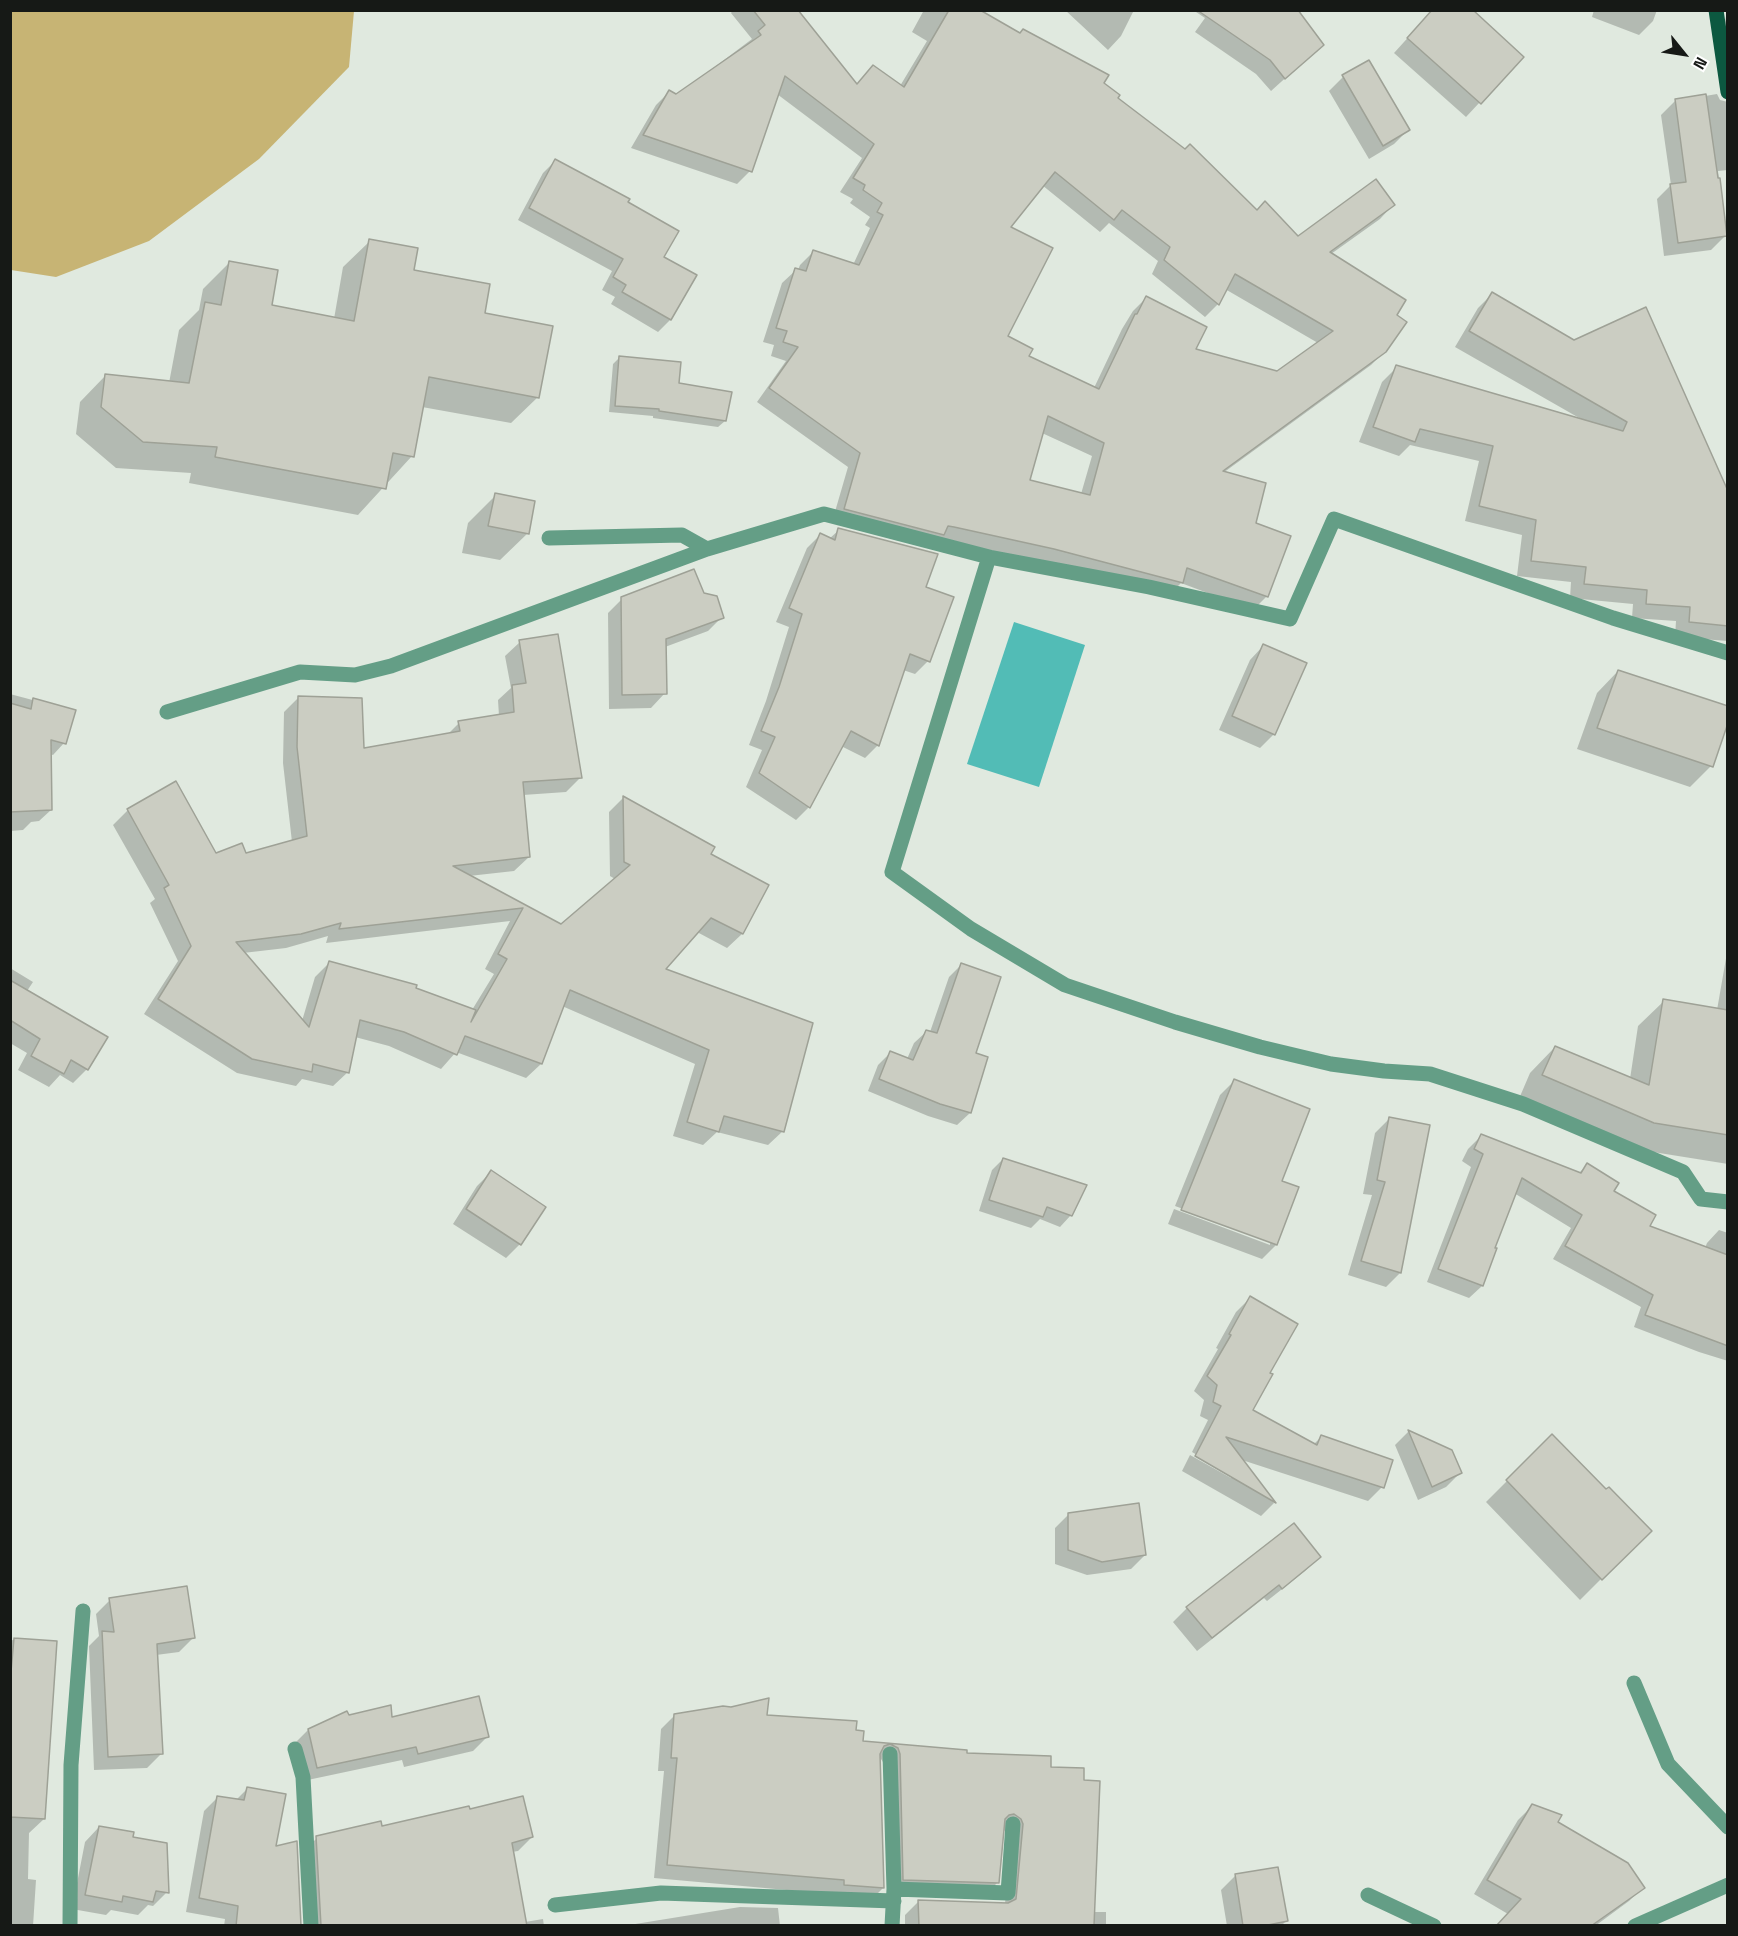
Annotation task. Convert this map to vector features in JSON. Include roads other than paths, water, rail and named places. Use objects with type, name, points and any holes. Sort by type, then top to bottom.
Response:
[{"type":"main road","points":[[1716,10],[1728,92]]},
{"type":"street","points":[[167,712],[300,672],[355,675],[391,666],[707,549],[824,513],[989,557],[1149,587],[1290,619],[1334,519],[1613,618],[1728,653]]},
{"type":"street","points":[[549,538],[682,535],[707,549]]},
{"type":"street","points":[[989,557],[892,872],[971,929],[1065,985],[1175,1022],[1260,1047],[1331,1064],[1430,1074],[1523,1104],[1683,1172],[1701,1199],[1728,1202]]},
{"type":"street","points":[[70,1926],[71,1765],[83,1611]]},
{"type":"street","points":[[1634,1683],[1668,1764],[1728,1827]]},
{"type":"street","points":[[295,1749],[303,1777],[311,1926]]},
{"type":"street","points":[[890,1754],[894,1895],[892,1926]]},
{"type":"street","points":[[555,1905],[661,1893],[894,1895],[1008,1893],[1013,1824]]},
{"type":"street","points":[[1635,1926],[1728,1885]]},
{"type":"street","points":[[1368,1895],[1434,1926]]},
{"type":"water","points":[[1014,622],[1085,645],[1039,787],[967,764]]}]
